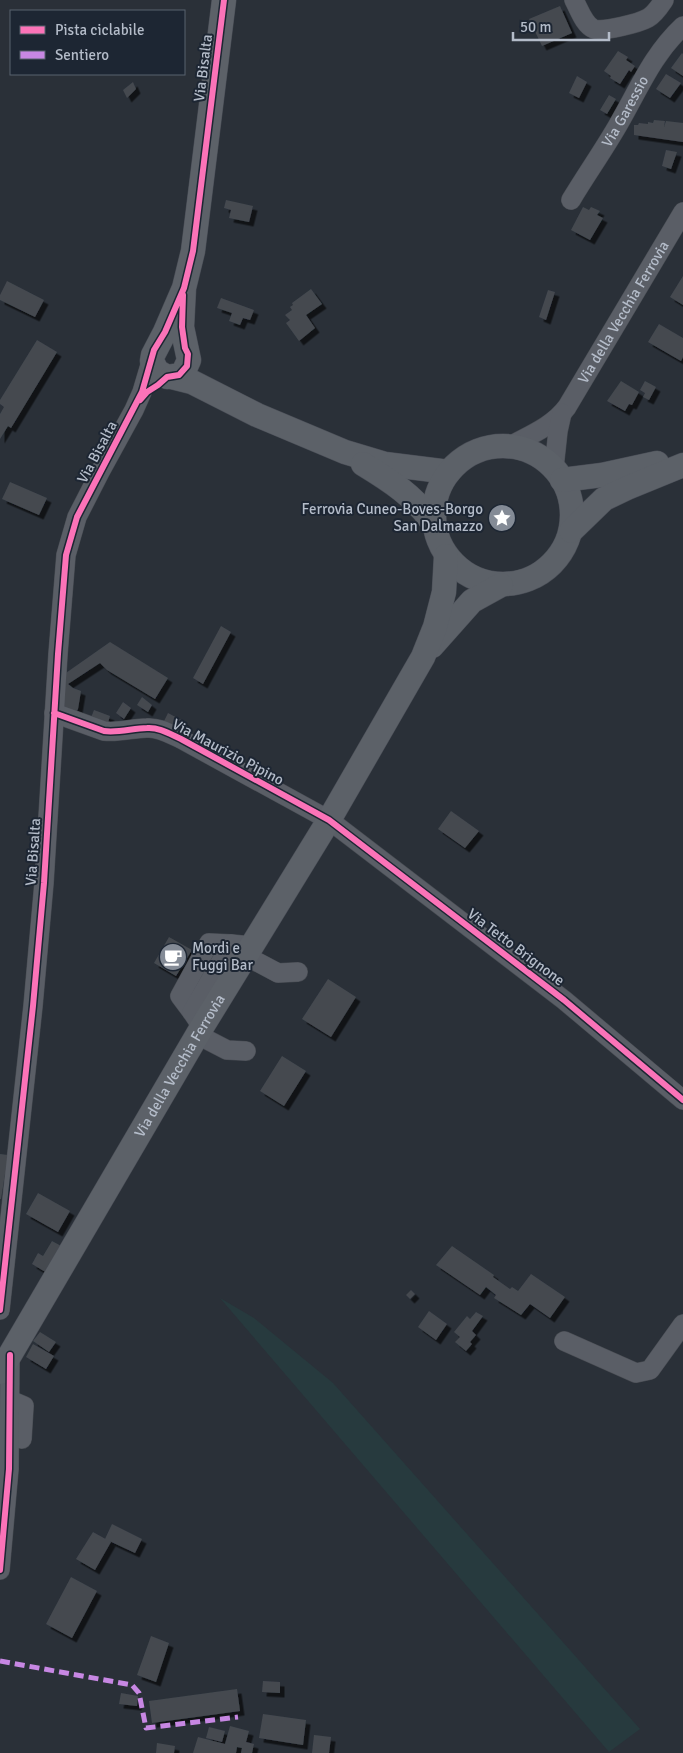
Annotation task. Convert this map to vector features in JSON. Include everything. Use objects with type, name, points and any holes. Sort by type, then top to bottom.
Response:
[{"type":"main road","name":"Via Bisalta","points":[[170,377],[178,375],[187,366],[182,316],[184,288],[193,251],[224,0]]},
{"type":"main road","name":"Via Bisalta","points":[[155,350],[184,288]]},
{"type":"main road","points":[[218,395],[200,377],[187,351],[175,341],[169,340],[155,350],[152,361],[157,371],[170,377],[192,382],[257,415],[345,452],[385,464],[448,472]]},
{"type":"main road","points":[[510,446],[526,450],[541,458],[558,474],[570,496],[571,531],[561,553],[545,570],[524,582],[501,585],[480,581],[461,571],[446,556],[437,540],[433,523],[434,505],[439,487],[448,472],[461,460],[476,451],[510,446]]},
{"type":"main road","points":[[345,452],[390,480],[421,506],[433,523]]},
{"type":"main road","points":[[558,474],[602,475],[683,457]]},
{"type":"main road","points":[[571,531],[604,499],[683,465]]},
{"type":"main road","name":"Via della Vecchia Ferrovia","points":[[5,1364],[243,948],[329,820],[423,657],[435,628],[444,592],[446,556]]},
{"type":"main road","name":"Via della Vecchia Ferrovia","points":[[423,657],[472,601],[501,585]]},
{"type":"street","points":[[574,0],[586,22],[594,29],[604,30],[638,22],[649,17],[664,0]]},
{"type":"street","name":"Via Garessio","points":[[571,200],[618,126],[653,61],[673,35],[683,26]]},
{"type":"street","name":"Via della Vecchia Ferrovia","points":[[558,474],[556,438],[562,413],[683,212]]},
{"type":"street","name":"Via Bisalta","points":[[0,1310],[4,1232],[34,997],[44,883],[66,555],[77,517],[134,410],[142,392],[155,350]]},
{"type":"street","name":"Via Bisalta","points":[[134,410],[147,392],[170,377]]},
{"type":"street","name":"Via della Vecchia Ferrovia","points":[[510,446],[545,427],[562,413]]},
{"type":"street","name":"Via Maurizio Pipino","points":[[54,713],[104,731],[157,729],[181,739],[329,820]]},
{"type":"street","name":"Via Tetto Brignone","points":[[329,820],[564,1000],[683,1100]]},
{"type":"street","points":[[246,1051],[227,1050],[198,1025],[180,996],[209,943],[243,948],[278,973],[298,972]]},
{"type":"street","points":[[564,1341],[636,1373],[650,1370],[683,1324]]},
{"type":"street","points":[[0,1570],[6,1491],[10,1469],[5,1428],[10,1400],[5,1364]]},
{"type":"street","points":[[6,1491],[20,1469],[24,1406],[10,1400]]},
{"type":"street","points":[[0,1468],[6,1491]]},
{"type":"green space","points":[[220,1298],[254,1318],[333,1383],[640,1729],[609,1752]]},
{"type":"building","points":[[560,6],[572,33],[542,46],[529,19]]},
{"type":"building","points":[[618,51],[628,57],[626,60],[635,66],[631,72],[629,70],[620,84],[610,78],[611,76],[604,71]]},
{"type":"building","points":[[683,54],[683,76],[671,68]]},
{"type":"building","points":[[666,74],[681,83],[670,98],[656,89]]},
{"type":"building","points":[[577,76],[587,82],[579,98],[569,93]]},
{"type":"building","points":[[133,82],[136,89],[127,98],[123,90]]},
{"type":"building","points":[[609,95],[616,99],[607,114],[600,110]]},
{"type":"building","points":[[654,120],[665,121],[664,127],[666,121],[683,123],[683,142],[634,135],[634,125],[639,123],[648,124],[648,122],[653,123]]},
{"type":"building","points":[[666,150],[677,152],[671,169],[662,166]]},
{"type":"building","points":[[226,200],[253,206],[249,222],[229,218],[231,210],[224,208]]},
{"type":"building","points":[[583,207],[589,210],[591,207],[600,211],[597,215],[603,218],[590,240],[571,230]]},
{"type":"building","points":[[683,276],[683,305],[670,297]]},
{"type":"building","points":[[7,281],[44,300],[35,317],[0,300],[0,295]]},
{"type":"building","points":[[311,289],[322,304],[306,315],[315,328],[299,341],[286,323],[290,320],[285,315],[292,310],[290,307],[293,305],[292,303]]},
{"type":"building","points":[[548,290],[555,292],[546,320],[539,317]]},
{"type":"building","points":[[221,298],[254,310],[250,320],[243,318],[240,325],[229,321],[232,313],[217,308]]},
{"type":"building","points":[[659,324],[683,338],[683,357],[681,361],[648,342]]},
{"type":"building","points":[[37,340],[57,352],[11,428],[8,426],[0,439],[0,414],[4,407],[0,404],[0,400]]},
{"type":"building","points":[[621,381],[639,392],[632,405],[629,404],[625,411],[607,401]]},
{"type":"building","points":[[645,381],[656,387],[649,400],[643,397],[645,393],[640,390]]},
{"type":"building","points":[[10,482],[47,498],[39,515],[2,499]]},
{"type":"building","points":[[221,626],[231,632],[203,684],[193,678]]},
{"type":"building","points":[[110,642],[168,678],[155,699],[107,670],[100,663],[68,684],[81,691],[78,709],[74,716],[66,711],[61,701],[63,675]]},
{"type":"building","points":[[142,697],[152,705],[148,712],[137,705]]},
{"type":"building","points":[[123,702],[131,708],[124,719],[116,713]]},
{"type":"building","points":[[94,710],[110,716],[107,726],[90,720]]},
{"type":"building","points":[[168,713],[185,722],[179,734],[162,725]]},
{"type":"building","points":[[451,811],[479,831],[465,848],[438,829]]},
{"type":"building","points":[[169,937],[192,950],[176,976],[154,963]]},
{"type":"building","points":[[328,979],[356,997],[331,1037],[302,1019]]},
{"type":"building","points":[[282,1056],[306,1071],[284,1106],[260,1091]]},
{"type":"building","points":[[0,1154],[8,1155],[1,1199],[0,1199]]},
{"type":"building","points":[[38,1193],[70,1211],[58,1232],[26,1214]]},
{"type":"building","points":[[52,1241],[63,1247],[47,1273],[32,1264],[38,1253],[43,1256]]},
{"type":"building","points":[[452,1246],[494,1275],[493,1277],[510,1289],[512,1287],[518,1291],[531,1274],[565,1297],[550,1318],[530,1304],[521,1315],[494,1298],[496,1295],[486,1287],[480,1295],[436,1265]]},
{"type":"building","points":[[411,1290],[415,1294],[410,1299],[406,1295]]},
{"type":"building","points":[[429,1311],[447,1324],[436,1340],[418,1327]]},
{"type":"building","points":[[476,1312],[483,1316],[472,1331],[476,1335],[466,1351],[455,1342],[460,1337],[454,1332],[467,1316],[470,1319]]},
{"type":"building","points":[[40,1332],[56,1342],[49,1352],[33,1341]]},
{"type":"building","points":[[33,1344],[54,1356],[46,1369],[26,1357]]},
{"type":"building","points":[[112,1524],[142,1539],[135,1553],[105,1539]]},
{"type":"building","points":[[93,1532],[111,1542],[95,1570],[76,1559]]},
{"type":"building","points":[[71,1577],[97,1591],[72,1638],[46,1624]]},
{"type":"building","points":[[151,1636],[169,1643],[156,1682],[137,1675]]},
{"type":"building","points":[[263,1681],[280,1682],[280,1693],[262,1692]]},
{"type":"building","points":[[237,1689],[240,1711],[152,1723],[149,1701]]},
{"type":"building","points":[[121,1693],[138,1696],[137,1706],[119,1704]]},
{"type":"building","points":[[263,1714],[306,1720],[303,1745],[259,1738]]},
{"type":"building","points":[[230,1726],[249,1731],[246,1742],[254,1744],[252,1753],[241,1753],[242,1748],[237,1747],[236,1753],[193,1753],[198,1737],[225,1744]]},
{"type":"building","points":[[209,1727],[225,1731],[222,1742],[206,1738]]},
{"type":"building","points":[[314,1735],[331,1737],[329,1753],[312,1753]]},
{"type":"building","points":[[157,1743],[175,1746],[174,1753],[156,1753]]},
{"type":"marked path","points":[[0,1661],[132,1685],[139,1693],[146,1728],[238,1717]]},
{"type":"cycle path","points":[[0,1310],[33,1006],[44,883],[66,555],[77,517],[142,392],[154,350],[165,332],[184,288],[193,251],[224,0]]},
{"type":"cycle path","points":[[140,400],[147,392],[167,377],[179,375],[187,366],[188,354],[185,348],[182,327],[183,295]]},
{"type":"cycle path","points":[[54,713],[104,731],[142,728],[164,731],[329,820],[564,1000],[683,1100]]},
{"type":"cycle path","points":[[0,1570],[9,1469],[10,1355]]},
{"type":"place","name":"Ferrovia Cuneo-Boves-Borgo San Dalmazzo","points":[[502,518]]},
{"type":"place","name":"Mordi e Fuggi Bar","points":[[173,957]]}]
